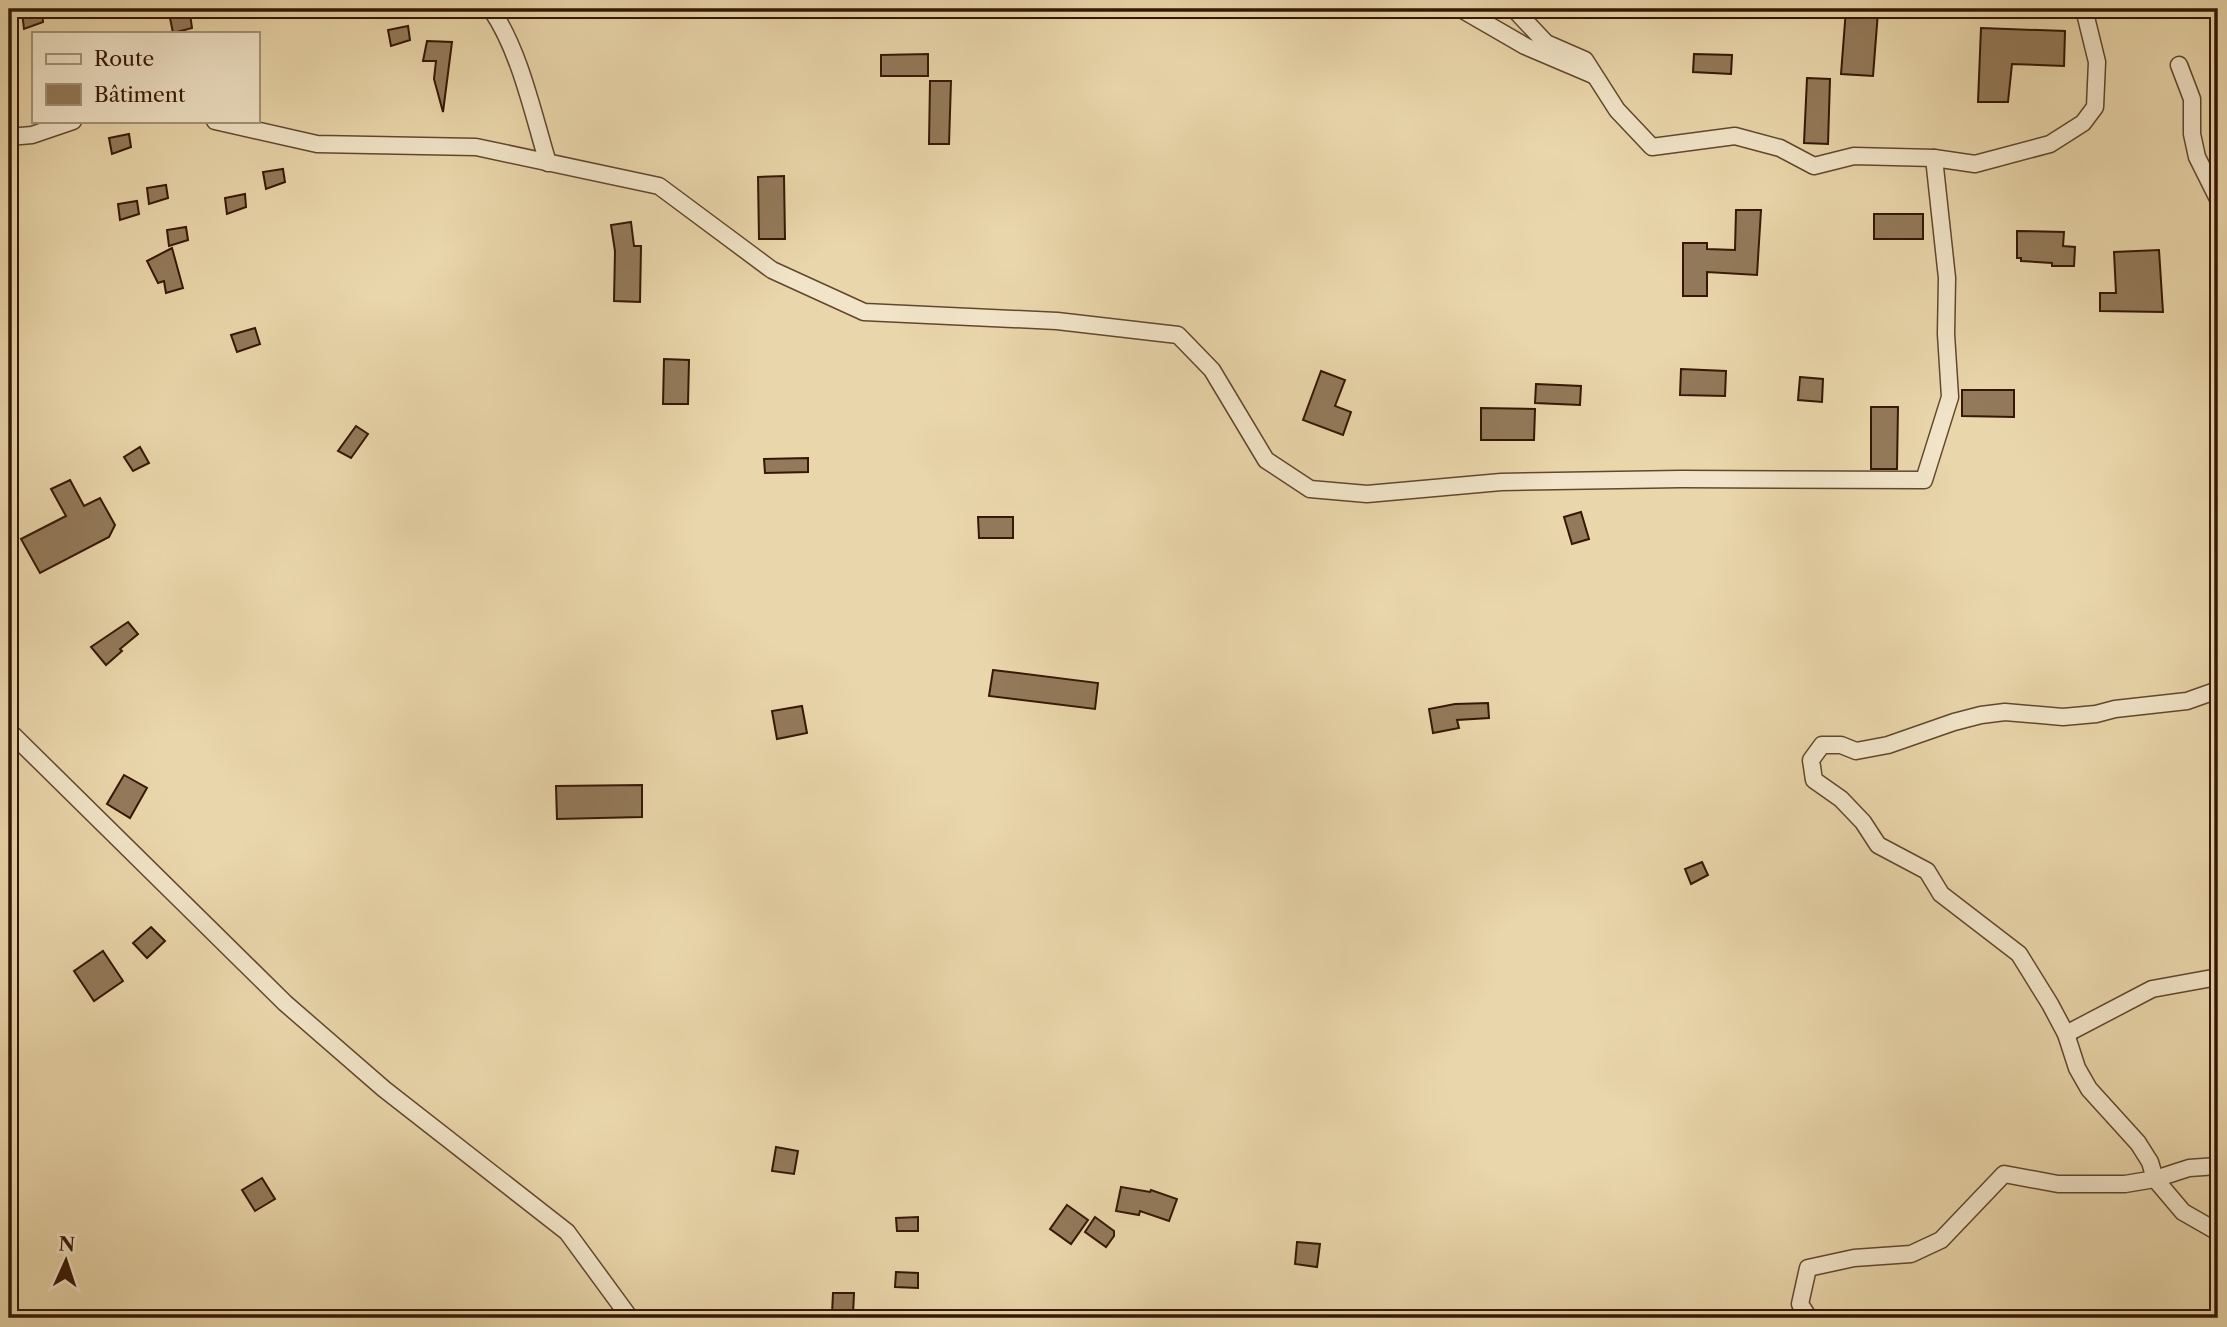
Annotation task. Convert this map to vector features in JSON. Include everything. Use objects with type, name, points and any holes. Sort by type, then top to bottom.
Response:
[{"type":"street","points":[[491,9],[502,25],[524,84],[548,163]]},
{"type":"street","points":[[1514,9],[1546,43],[1585,60],[1617,110],[1651,148],[1735,136],[1780,148],[1814,166],[1854,156],[1934,158],[1975,164],[2050,144],[2082,123],[2095,107],[2097,62],[2085,9]]},
{"type":"street","points":[[1538,9],[1548,9]]},
{"type":"street","points":[[1468,11],[1545,55],[1596,76]]},
{"type":"street","points":[[2179,65],[2192,99],[2192,134],[2197,157],[2218,199]]},
{"type":"street","points":[[9,137],[32,135],[69,122]]},
{"type":"street","points":[[219,122],[317,144],[476,147],[659,186],[772,271],[864,313],[1057,321],[1178,335],[1212,370],[1266,460],[1310,489],[1367,494],[1515,482],[1681,479],[1924,480],[1950,397],[1946,334],[1947,278],[1934,158]]},
{"type":"street","points":[[2218,690],[2186,701],[2115,709],[2096,714],[2063,717],[2005,712],[1982,715],[1888,745],[1856,751],[1841,745],[1822,746],[1811,760],[1814,780],[1841,799],[1863,822],[1878,845],[1927,871],[1941,894],[2018,954],[2066,1034],[2077,1068],[2089,1089],[2138,1143],[2150,1162],[2155,1179],[2183,1212],[2218,1232]]},
{"type":"street","points":[[9,731],[285,1003],[384,1089],[567,1232],[630,1318]]},
{"type":"street","points":[[2066,1034],[2152,989],[2218,977]]},
{"type":"street","points":[[1809,1318],[1800,1304],[1808,1268],[1854,1258],[1910,1254],[1941,1240],[2004,1174],[2058,1184],[2126,1184],[2155,1179],[2189,1168],[2218,1166]]},
{"type":"building","points":[[42,9],[43,22],[24,29],[22,13]]},
{"type":"building","points":[[1846,9],[1878,12],[1873,76],[1841,74]]},
{"type":"building","points":[[190,14],[192,28],[173,32],[170,18]]},
{"type":"building","points":[[408,26],[410,40],[391,46],[388,30]]},
{"type":"building","points":[[1981,28],[2065,31],[2064,66],[2012,64],[2008,102],[1978,102]]},
{"type":"building","points":[[427,41],[452,42],[443,112],[434,79],[436,61],[423,61]]},
{"type":"building","points":[[928,54],[928,76],[881,76],[881,55]]},
{"type":"building","points":[[1694,54],[1732,55],[1731,74],[1693,72]]},
{"type":"building","points":[[1807,78],[1830,79],[1828,144],[1804,143]]},
{"type":"building","points":[[930,81],[951,81],[949,144],[929,144]]},
{"type":"building","points":[[129,134],[131,147],[112,154],[109,138]]},
{"type":"building","points":[[283,169],[285,182],[266,189],[263,172]]},
{"type":"building","points":[[784,176],[785,239],[759,239],[758,177]]},
{"type":"building","points":[[166,185],[168,198],[149,204],[147,188]]},
{"type":"building","points":[[245,194],[246,207],[227,214],[225,198]]},
{"type":"building","points":[[137,201],[139,214],[120,220],[118,204]]},
{"type":"building","points":[[1736,210],[1761,210],[1757,275],[1707,272],[1707,296],[1683,296],[1683,243],[1707,243],[1707,249],[1735,250]]},
{"type":"building","points":[[1874,214],[1923,214],[1923,239],[1874,239]]},
{"type":"building","points":[[631,222],[634,246],[641,246],[640,302],[614,301],[615,251],[611,225]]},
{"type":"building","points":[[186,227],[188,240],[169,246],[167,230]]},
{"type":"building","points":[[2017,231],[2064,232],[2063,246],[2075,247],[2074,266],[2021,261],[2021,258],[2017,258]]},
{"type":"building","points":[[172,248],[183,288],[166,293],[164,281],[158,283],[147,261]]},
{"type":"building","points":[[2159,250],[2163,312],[2100,311],[2100,293],[2116,293],[2114,252]]},
{"type":"building","points":[[255,328],[260,344],[237,352],[231,335]]},
{"type":"building","points":[[664,359],[689,360],[688,404],[663,404]]},
{"type":"building","points":[[1681,369],[1726,371],[1725,396],[1680,395]]},
{"type":"building","points":[[1321,371],[1345,380],[1335,406],[1351,412],[1343,435],[1303,420]]},
{"type":"building","points":[[1800,377],[1823,379],[1822,402],[1798,400]]},
{"type":"building","points":[[1536,384],[1581,386],[1580,405],[1535,403]]},
{"type":"building","points":[[1962,390],[2014,390],[2014,417],[1962,416]]},
{"type":"building","points":[[1871,407],[1898,407],[1897,469],[1871,469]]},
{"type":"building","points":[[1481,408],[1535,409],[1534,440],[1481,440]]},
{"type":"building","points":[[356,426],[368,434],[351,458],[338,451]]},
{"type":"building","points":[[140,447],[149,463],[133,471],[124,457]]},
{"type":"building","points":[[808,458],[808,472],[765,473],[764,459]]},
{"type":"building","points":[[70,480],[84,506],[100,498],[115,525],[109,537],[40,573],[21,539],[66,516],[51,489]]},
{"type":"building","points":[[1581,512],[1589,539],[1572,544],[1564,517]]},
{"type":"building","points":[[978,517],[1013,517],[1013,538],[979,538]]},
{"type":"building","points":[[128,622],[138,634],[106,665],[91,647]]},
{"type":"building","points":[[993,670],[1098,683],[1095,709],[989,696]]},
{"type":"building","points":[[1488,703],[1489,718],[1457,720],[1459,728],[1433,733],[1429,709],[1455,704]]},
{"type":"building","points":[[802,706],[807,733],[777,739],[772,711]]},
{"type":"building","points":[[124,775],[147,788],[130,818],[107,804]]},
{"type":"building","points":[[642,785],[642,817],[557,819],[556,786]]},
{"type":"building","points":[[1702,862],[1708,875],[1691,884],[1685,869]]},
{"type":"building","points":[[151,927],[165,941],[147,958],[133,943]]},
{"type":"building","points":[[103,951],[123,981],[94,1001],[74,971]]},
{"type":"building","points":[[776,1147],[798,1151],[794,1174],[772,1171]]},
{"type":"building","points":[[262,1178],[275,1199],[255,1211],[242,1190]]},
{"type":"building","points":[[1121,1187],[1151,1190],[1177,1199],[1169,1221],[1140,1211],[1139,1215],[1116,1211]]},
{"type":"building","points":[[1067,1205],[1088,1220],[1071,1244],[1050,1229]]},
{"type":"building","points":[[918,1217],[918,1231],[897,1231],[896,1218]]},
{"type":"building","points":[[1095,1217],[1114,1231],[1114,1236],[1106,1247],[1085,1232]]},
{"type":"building","points":[[1297,1242],[1320,1244],[1317,1267],[1295,1264]]},
{"type":"building","points":[[896,1272],[918,1273],[918,1288],[895,1287]]},
{"type":"building","points":[[833,1293],[854,1293],[853,1315],[832,1314]]}]
